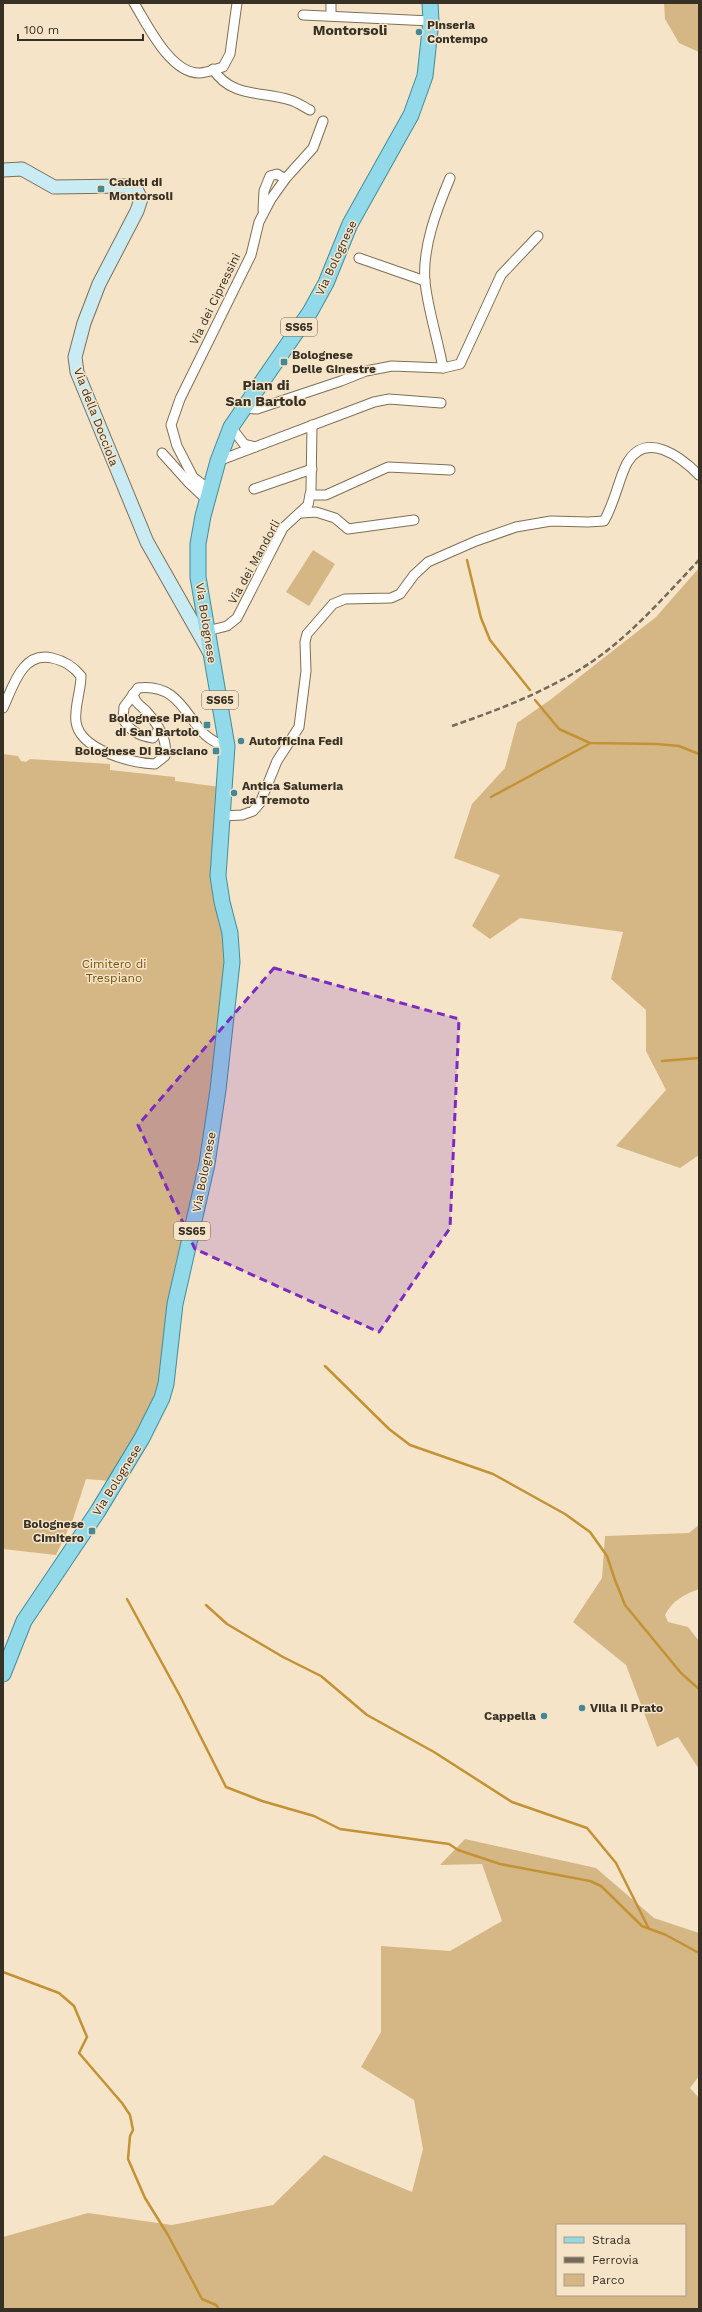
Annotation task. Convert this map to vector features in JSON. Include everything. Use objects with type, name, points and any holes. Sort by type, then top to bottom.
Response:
[{"type":"main road","name":"Via Bolognese","points":[[3,1674],[24,1621],[98,1511],[142,1438],[162,1398],[166,1384],[175,1304],[212,1138],[230,994],[232,962],[230,933],[222,902],[218,876],[227,746],[198,577],[199,537],[209,495],[218,461],[231,427],[310,312],[326,283],[350,224],[411,115],[425,76],[431,21],[430,3]]},
{"type":"street","points":[[134,3],[164,51],[178,66],[198,73],[223,67],[230,54],[237,3]]},
{"type":"street","points":[[331,3],[331,15]]},
{"type":"street","points":[[303,15],[331,15],[431,21]]},
{"type":"street","points":[[212,69],[220,81],[245,92],[291,100],[310,110]]},
{"type":"street","name":"Via dei Cipressini","points":[[209,495],[193,477],[177,446],[171,425],[180,398],[251,255],[262,216],[285,179],[313,148],[323,121]]},
{"type":"street","name":"Via della Docciola","points":[[3,170],[22,169],[54,187],[125,186],[137,190],[141,199],[137,211],[99,284],[84,323],[74,357],[77,372],[147,542],[211,655]]},
{"type":"street","points":[[262,216],[264,191],[270,176],[277,174],[285,179]]},
{"type":"street","points":[[444,368],[425,281],[428,253],[436,211],[450,178]]},
{"type":"street","points":[[243,408],[257,409],[342,381],[366,370],[392,366],[444,368],[460,364],[500,275],[538,236]]},
{"type":"street","points":[[359,258],[425,281]]},
{"type":"street","points":[[218,461],[374,402],[389,400],[441,403]]},
{"type":"street","points":[[302,513],[308,505],[310,495],[312,469],[312,425]]},
{"type":"street","points":[[231,427],[244,444],[255,447]]},
{"type":"street","points":[[223,816],[242,815],[253,811],[265,793],[277,761],[299,727],[306,671],[305,642],[307,634],[333,604],[346,599],[391,598],[400,594],[414,575],[428,562],[476,541],[528,524],[551,521],[604,521],[613,505],[627,463],[638,451],[654,447],[670,452],[688,464],[699,475]]},
{"type":"street","points":[[162,452],[185,478],[209,495]]},
{"type":"street","points":[[310,495],[326,495],[388,466],[450,470]]},
{"type":"street","points":[[254,488],[312,469]]},
{"type":"street","points":[[302,513],[316,512],[335,518],[348,529],[414,520]]},
{"type":"street","name":"Via dei Mandorli","points":[[207,631],[227,626],[236,618],[283,528],[289,521],[302,513]]},
{"type":"street","points":[[3,708],[18,676],[28,662],[38,657],[61,660],[74,667],[81,676],[76,722],[85,740],[96,748],[143,764],[155,764],[165,756],[166,749],[159,729],[145,710],[138,704],[133,694]]},
{"type":"street","points":[[159,729],[153,738],[142,737],[127,725],[123,718],[124,707],[138,688],[163,689],[173,695],[202,732],[221,745],[227,746]]},
{"type":"highlighted area","points":[[274,968],[459,1019],[450,1228],[379,1332],[195,1249],[138,1125]]},
{"type":"green space","points":[[664,3],[699,3],[699,52],[679,43],[665,19]]},
{"type":"green space","points":[[313,550],[335,564],[309,606],[286,592]]},
{"type":"green space","points":[[699,568],[699,1155],[680,1168],[616,1146],[666,1090],[646,1051],[646,1010],[611,979],[623,932],[520,918],[490,939],[472,926],[500,875],[454,858],[472,804],[505,768],[517,723],[550,700],[656,617]]},
{"type":"green space","name":"Cimitero di Trespiano","points":[[3,754],[18,756],[21,761],[26,762],[30,759],[110,764],[110,770],[175,777],[175,781],[220,787],[212,880],[224,941],[226,966],[200,1166],[157,1396],[111,1481],[86,1479],[73,1519],[56,1555],[3,1549]]},
{"type":"green space","points":[[699,1525],[699,1589],[688,1593],[671,1605],[665,1615],[668,1622],[688,1627],[699,1641],[699,1769],[678,1737],[657,1747],[626,1665],[573,1622],[602,1578],[605,1536],[689,1533]]},
{"type":"green space","points":[[465,1839],[596,1868],[654,1918],[699,1933],[699,2076],[690,2088],[699,2098],[699,2309],[3,2309],[3,2237],[88,2213],[172,2225],[273,2205],[324,2155],[412,2192],[423,2149],[414,2100],[361,2067],[381,2032],[381,1946],[450,1951],[502,1921],[482,1864],[440,1865]]},
{"type":"waterway","points":[[467,560],[481,618],[490,640],[530,690]]},
{"type":"waterway","points":[[535,700],[559,729],[590,743],[657,744],[679,746],[699,754]]},
{"type":"waterway","points":[[491,797],[589,744]]},
{"type":"waterway","points":[[662,1061],[699,1058]]},
{"type":"waterway","points":[[325,1366],[389,1429],[410,1445],[493,1474],[565,1514],[590,1532],[607,1556],[625,1605],[681,1673],[699,1689]]},
{"type":"waterway","points":[[127,1599],[180,1696],[226,1787],[262,1801],[314,1816],[340,1829],[449,1844],[458,1850],[500,1864],[590,1881],[601,1886],[642,1926],[666,1935],[699,1953]]},
{"type":"waterway","points":[[206,1605],[227,1624],[283,1657],[321,1676],[367,1715],[434,1752],[512,1802],[587,1828],[616,1863],[649,1929]]},
{"type":"waterway","points":[[3,1972],[59,1993],[74,2006],[87,2037],[79,2053],[122,2103],[130,2115],[133,2130],[130,2136],[128,2159],[145,2198],[168,2235],[202,2299],[216,2305],[219,2309]]},
{"type":"railway","points":[[452,726],[525,698],[560,681],[593,661],[635,626],[662,600],[699,560]]},
{"type":"place","name":"Pinseria Contempo","points":[[419,32]]},
{"type":"place","name":"Caduti di Montorsoli","points":[[101,189]]},
{"type":"place","name":"Bolognese Delle Ginestre","points":[[284,362]]},
{"type":"place","name":"Bolognese Pian di San Bartolo","points":[[207,725]]},
{"type":"place","name":"Autofficina Fedi","points":[[241,741]]},
{"type":"place","name":"Bolognese Di Basciano","points":[[216,751]]},
{"type":"place","name":"Antica Salumeria da Tremoto","points":[[234,793]]},
{"type":"place","name":"Bolognese Cimitero","points":[[92,1531]]},
{"type":"place","name":"Villa Il Prato","points":[[582,1708]]},
{"type":"place","name":"Cappella","points":[[544,1716]]},
{"type":"district","name":"Montorsoli","points":[[350,30]]},
{"type":"district","name":"Pian di San Bartolo","points":[[266,394]]}]
